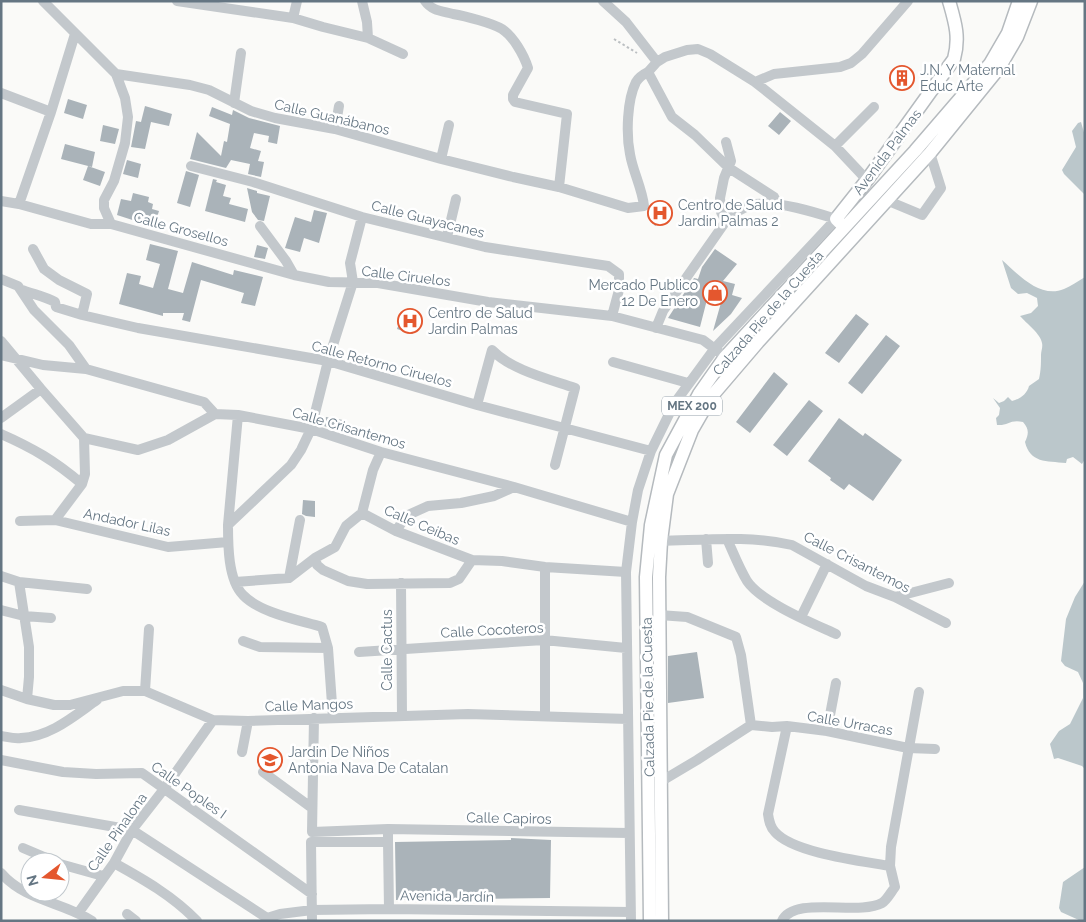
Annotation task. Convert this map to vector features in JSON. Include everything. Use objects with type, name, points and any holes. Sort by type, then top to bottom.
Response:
[{"type":"main road","name":"Avenida Palmas","points":[[840,223],[867,180],[954,59],[958,46],[957,30],[949,1]]},
{"type":"main road","name":"Calzada Pie de la Cuesta","points":[[650,921],[646,577],[651,525],[666,455],[699,394],[725,357],[840,223],[915,151],[990,64],[1008,33],[1019,1]]},
{"type":"main road","name":"Calzada Pie de la Cuesta","points":[[662,921],[663,864],[660,782],[659,615],[661,541],[667,494],[692,430],[711,397],[758,342],[930,153],[999,68],[1017,37],[1031,1]]},
{"type":"street","points":[[43,1],[116,74],[125,98],[128,117],[125,143],[114,182],[104,200],[104,208],[111,224]]},
{"type":"street","points":[[177,1],[293,18],[368,38],[403,54]]},
{"type":"street","points":[[293,18],[297,1]]},
{"type":"street","points":[[362,1],[367,22],[368,38]]},
{"type":"street","points":[[425,1],[435,10],[502,29],[511,38],[526,61],[528,68],[513,96],[515,102],[567,114],[559,187]]},
{"type":"street","points":[[602,1],[626,22],[657,62]]},
{"type":"street","points":[[755,82],[774,74],[840,67],[851,63],[862,54],[908,1]]},
{"type":"street","points":[[19,204],[51,112],[75,34]]},
{"type":"street","points":[[778,205],[774,197],[729,168],[695,135],[672,117],[648,72],[657,62],[664,57],[698,49],[710,54],[755,82],[834,146],[867,180]]},
{"type":"street","points":[[234,103],[241,53]]},
{"type":"street","name":"Calle Guanábanos","points":[[116,74],[209,90],[251,111],[274,118],[335,129],[513,178],[559,187],[628,208],[644,206],[643,195],[628,145],[629,104],[637,80],[648,72]]},
{"type":"street","points":[[1,93],[51,112]]},
{"type":"street","points":[[335,129],[340,106]]},
{"type":"street","points":[[834,146],[874,108]]},
{"type":"street","points":[[441,159],[449,125]]},
{"type":"street","points":[[726,142],[731,161],[724,178],[720,198],[721,212],[726,221]]},
{"type":"street","points":[[886,200],[922,215],[941,188],[930,153]]},
{"type":"street","name":"Calle Guayacanes","points":[[191,166],[253,182],[362,217],[485,247],[608,266],[619,274],[619,290],[612,316]]},
{"type":"street","points":[[447,237],[456,199]]},
{"type":"street","name":"Calle Grosellos","points":[[1,202],[19,204],[91,224],[111,224],[294,275],[329,282],[353,282]]},
{"type":"street","points":[[631,916],[626,572],[638,490],[651,451],[665,421],[688,383],[715,348],[840,223],[821,214],[778,205],[756,204],[734,213],[726,221],[663,311],[656,328]]},
{"type":"street","points":[[353,282],[350,263],[362,217]]},
{"type":"street","points":[[260,226],[294,275]]},
{"type":"street","points":[[33,249],[44,269],[59,280],[87,294],[82,315]]},
{"type":"street","points":[[1,279],[18,286],[34,310],[69,345],[86,368]]},
{"type":"street","name":"Calle Ciruelos","points":[[228,525],[291,465],[301,450],[311,429],[328,361],[353,282],[378,283],[488,302],[612,316],[703,340],[725,357]]},
{"type":"street","name":"Calle Retorno Ciruelos","points":[[20,289],[56,302],[56,307],[82,315],[138,328],[328,361],[477,405],[651,451]]},
{"type":"street","points":[[1,341],[13,357],[40,389],[84,438],[138,450],[168,440],[215,414],[204,402],[86,368],[43,365],[13,357],[1,354]]},
{"type":"street","points":[[477,405],[492,350],[499,358],[518,367],[575,388],[555,465]]},
{"type":"street","points":[[613,362],[688,383]]},
{"type":"street","points":[[1,418],[40,389]]},
{"type":"street","name":"Calle Crisantemos","points":[[215,414],[238,416],[311,429],[381,452],[632,522]]},
{"type":"street","points":[[238,416],[228,525],[228,557],[235,582],[242,595],[254,603],[271,611],[322,627],[328,648],[333,718]]},
{"type":"street","points":[[1,434],[33,449],[59,465],[82,484]]},
{"type":"street","points":[[55,520],[82,484],[85,474],[84,438]]},
{"type":"street","points":[[362,513],[381,452]]},
{"type":"street","points":[[396,531],[406,516],[428,506],[461,503],[494,496],[514,488]]},
{"type":"street","name":"Calle Ceibas","points":[[289,578],[315,558],[335,547],[346,526],[362,513],[396,531],[472,560],[626,572]]},
{"type":"street","name":"Andador Lilas","points":[[20,521],[55,520],[168,547],[228,542]]},
{"type":"street","points":[[235,582],[289,578],[300,520]]},
{"type":"street","points":[[727,539],[748,582],[762,596],[801,618],[836,634]]},
{"type":"street","name":"Calle Crisantemos","points":[[661,541],[727,539],[786,544],[866,586],[895,597],[946,623]]},
{"type":"street","points":[[706,540],[708,563]]},
{"type":"street","points":[[315,558],[317,565],[323,570],[348,581],[368,584],[450,583],[459,579],[472,560]]},
{"type":"street","points":[[801,618],[827,564]]},
{"type":"street","points":[[545,567],[546,716]]},
{"type":"street","points":[[1,576],[19,582],[87,589]]},
{"type":"street","points":[[19,582],[29,647],[27,699]]},
{"type":"street","name":"Calle Cactus","points":[[401,583],[402,716]]},
{"type":"street","points":[[895,597],[949,583]]},
{"type":"street","points":[[1,610],[24,616],[51,618]]},
{"type":"street","points":[[659,615],[687,617],[736,637],[741,655],[751,725],[698,760],[660,782]]},
{"type":"street","points":[[145,691],[149,629]]},
{"type":"street","name":"Calle Cocoteros","points":[[359,652],[544,640],[626,648]]},
{"type":"street","points":[[243,641],[260,647],[328,648]]},
{"type":"street","points":[[827,731],[836,683]]},
{"type":"street","name":"Calle Mangos","points":[[1,690],[27,699],[54,705],[70,705],[123,691],[145,691],[213,720],[248,721],[468,714],[628,719]]},
{"type":"street","points":[[782,921],[792,911],[803,908],[856,909],[883,902],[895,888],[890,866],[890,847],[919,692]]},
{"type":"street","points":[[1,736],[20,738],[37,736],[52,730],[104,695]]},
{"type":"street","points":[[312,921],[311,837],[314,718]]},
{"type":"street","name":"Calle Pinalona","points":[[79,912],[114,863],[132,830],[213,720]]},
{"type":"street","points":[[242,752],[248,721]]},
{"type":"street","name":"Calle Urracas","points":[[751,725],[786,726],[827,731],[908,748],[935,749]]},
{"type":"street","name":"Calle Urracas","points":[[786,726],[768,814],[773,831],[779,836],[810,851],[890,866]]},
{"type":"street","name":"Calle Poples I","points":[[1,760],[63,772],[96,774],[142,773],[312,894]]},
{"type":"street","points":[[263,772],[312,808]]},
{"type":"street","points":[[19,810],[132,830],[266,920]]},
{"type":"street","points":[[388,829],[389,909]]},
{"type":"street","name":"Calle Capiros","points":[[311,837],[388,829],[629,833]]},
{"type":"street","points":[[311,837],[388,842]]},
{"type":"street","points":[[23,848],[32,852]]},
{"type":"street","points":[[114,863],[150,883],[197,921]]},
{"type":"street","points":[[70,867],[103,876]]},
{"type":"street","points":[[1,873],[9,882],[24,893],[79,912],[92,921]]},
{"type":"street","name":"Avenida Jardín","points":[[266,920],[280,914],[312,910],[389,909],[631,916]]},
{"type":"street","points":[[127,914],[136,921]]},
{"type":"path","points":[[614,39],[638,54]]},
{"type":"shaded area","points":[[1081,122],[1085,136],[1085,195],[1062,170],[1076,147],[1072,131]]},
{"type":"shaded area","points":[[1002,260],[1030,284],[1046,291],[1064,289],[1085,277],[1085,459],[1082,464],[1073,457],[1067,459],[1066,463],[1040,460],[1027,449],[1025,442],[1028,431],[1023,422],[1015,421],[1004,425],[997,425],[996,418],[999,415],[1000,408],[993,398],[999,403],[1008,397],[1012,401],[1023,396],[1029,386],[1039,379],[1042,346],[1039,336],[1020,316],[1031,313],[1038,306],[1037,298],[1027,293],[1018,294],[1011,288]]},
{"type":"shaded area","points":[[1085,581],[1085,769],[1082,766],[1058,758],[1054,759],[1050,744],[1059,731],[1070,724],[1083,698],[1083,683],[1078,672],[1065,666],[1061,661],[1066,619],[1075,597]]},
{"type":"shaded area","points":[[1085,867],[1085,921],[1081,921],[1061,912],[1059,908],[1063,882]]},
{"type":"building","name":"J.N. Y Maternal Educ Arte","points":[[900,67],[913,77],[904,89],[890,80]]},
{"type":"building","points":[[68,99],[87,105],[83,119],[64,113]]},
{"type":"building","points":[[145,106],[172,114],[169,126],[151,122],[145,149],[131,147],[136,121],[141,122]]},
{"type":"building","points":[[212,107],[232,115],[233,110],[249,118],[280,126],[277,144],[268,142],[269,136],[254,133],[250,148],[261,151],[258,161],[264,162],[261,177],[248,174],[250,164],[231,160],[226,168],[190,159],[197,132],[221,156],[224,141],[227,142],[230,124],[209,116]]},
{"type":"building","points":[[780,112],[791,121],[779,135],[768,126]]},
{"type":"building","points":[[103,125],[119,129],[115,144],[100,141]]},
{"type":"building","points":[[65,144],[95,152],[92,167],[61,159]]},
{"type":"building","points":[[127,160],[141,164],[138,178],[123,174]]},
{"type":"building","points":[[88,166],[105,172],[100,186],[83,180]]},
{"type":"building","points":[[186,171],[199,175],[190,207],[177,203]]},
{"type":"building","points":[[213,179],[226,185],[223,196],[231,198],[229,204],[248,209],[245,222],[205,211]]},
{"type":"building","points":[[247,188],[270,196],[264,221],[258,220],[252,212]]},
{"type":"building","points":[[133,193],[149,197],[148,202],[153,204],[152,209],[159,211],[154,227],[117,215],[121,199],[131,201]]},
{"type":"building","points":[[659,202],[669,218],[655,226],[647,212]]},
{"type":"building","points":[[314,210],[327,213],[319,243],[304,238],[300,252],[285,248],[295,217],[311,222]]},
{"type":"building","points":[[150,244],[178,251],[168,289],[183,293],[192,262],[233,275],[234,270],[263,277],[255,306],[241,303],[244,293],[201,280],[190,322],[182,320],[184,313],[163,313],[163,316],[119,304],[127,273],[141,276],[139,284],[153,288],[160,264],[146,260]]},
{"type":"building","points":[[257,245],[268,248],[265,259],[254,257]]},
{"type":"building","name":"Mercado Publico 12 De Enero","points":[[715,249],[737,264],[723,281],[735,284],[732,295],[742,298],[731,314],[713,331],[724,292],[710,288],[700,327],[668,318],[694,278],[698,279],[702,267]]},
{"type":"building","points":[[856,314],[869,324],[839,363],[825,353]]},
{"type":"building","points":[[401,318],[417,323],[416,326],[419,327],[412,334],[397,329]]},
{"type":"building","points":[[886,335],[900,346],[862,394],[848,383]]},
{"type":"building","points":[[774,372],[788,384],[750,433],[736,422]]},
{"type":"building","points":[[809,400],[823,411],[787,456],[773,445]]},
{"type":"building","points":[[326,417],[343,420],[341,432],[324,426]]},
{"type":"building","points":[[839,418],[863,436],[865,433],[902,460],[873,501],[849,484],[844,490],[808,461]]},
{"type":"building","points":[[303,500],[315,501],[315,517],[302,514]]},
{"type":"building","points":[[697,652],[704,698],[668,703],[668,656]]},
{"type":"building","points":[[511,838],[551,840],[550,898],[396,900],[395,842],[511,840]]},
{"type":"place","name":"J.N. Y Maternal Educ Arte","points":[[902,78]]},
{"type":"place","name":"Centro de Salud Jardin Palmas 2","points":[[660,213]]},
{"type":"place","name":"Mercado Publico 12 De Enero","points":[[715,293]]},
{"type":"place","name":"Centro de Salud Jardin Palmas","points":[[410,321]]},
{"type":"place","name":"Jardin De Niños Antonia Nava De Catalan","points":[[270,760]]}]
